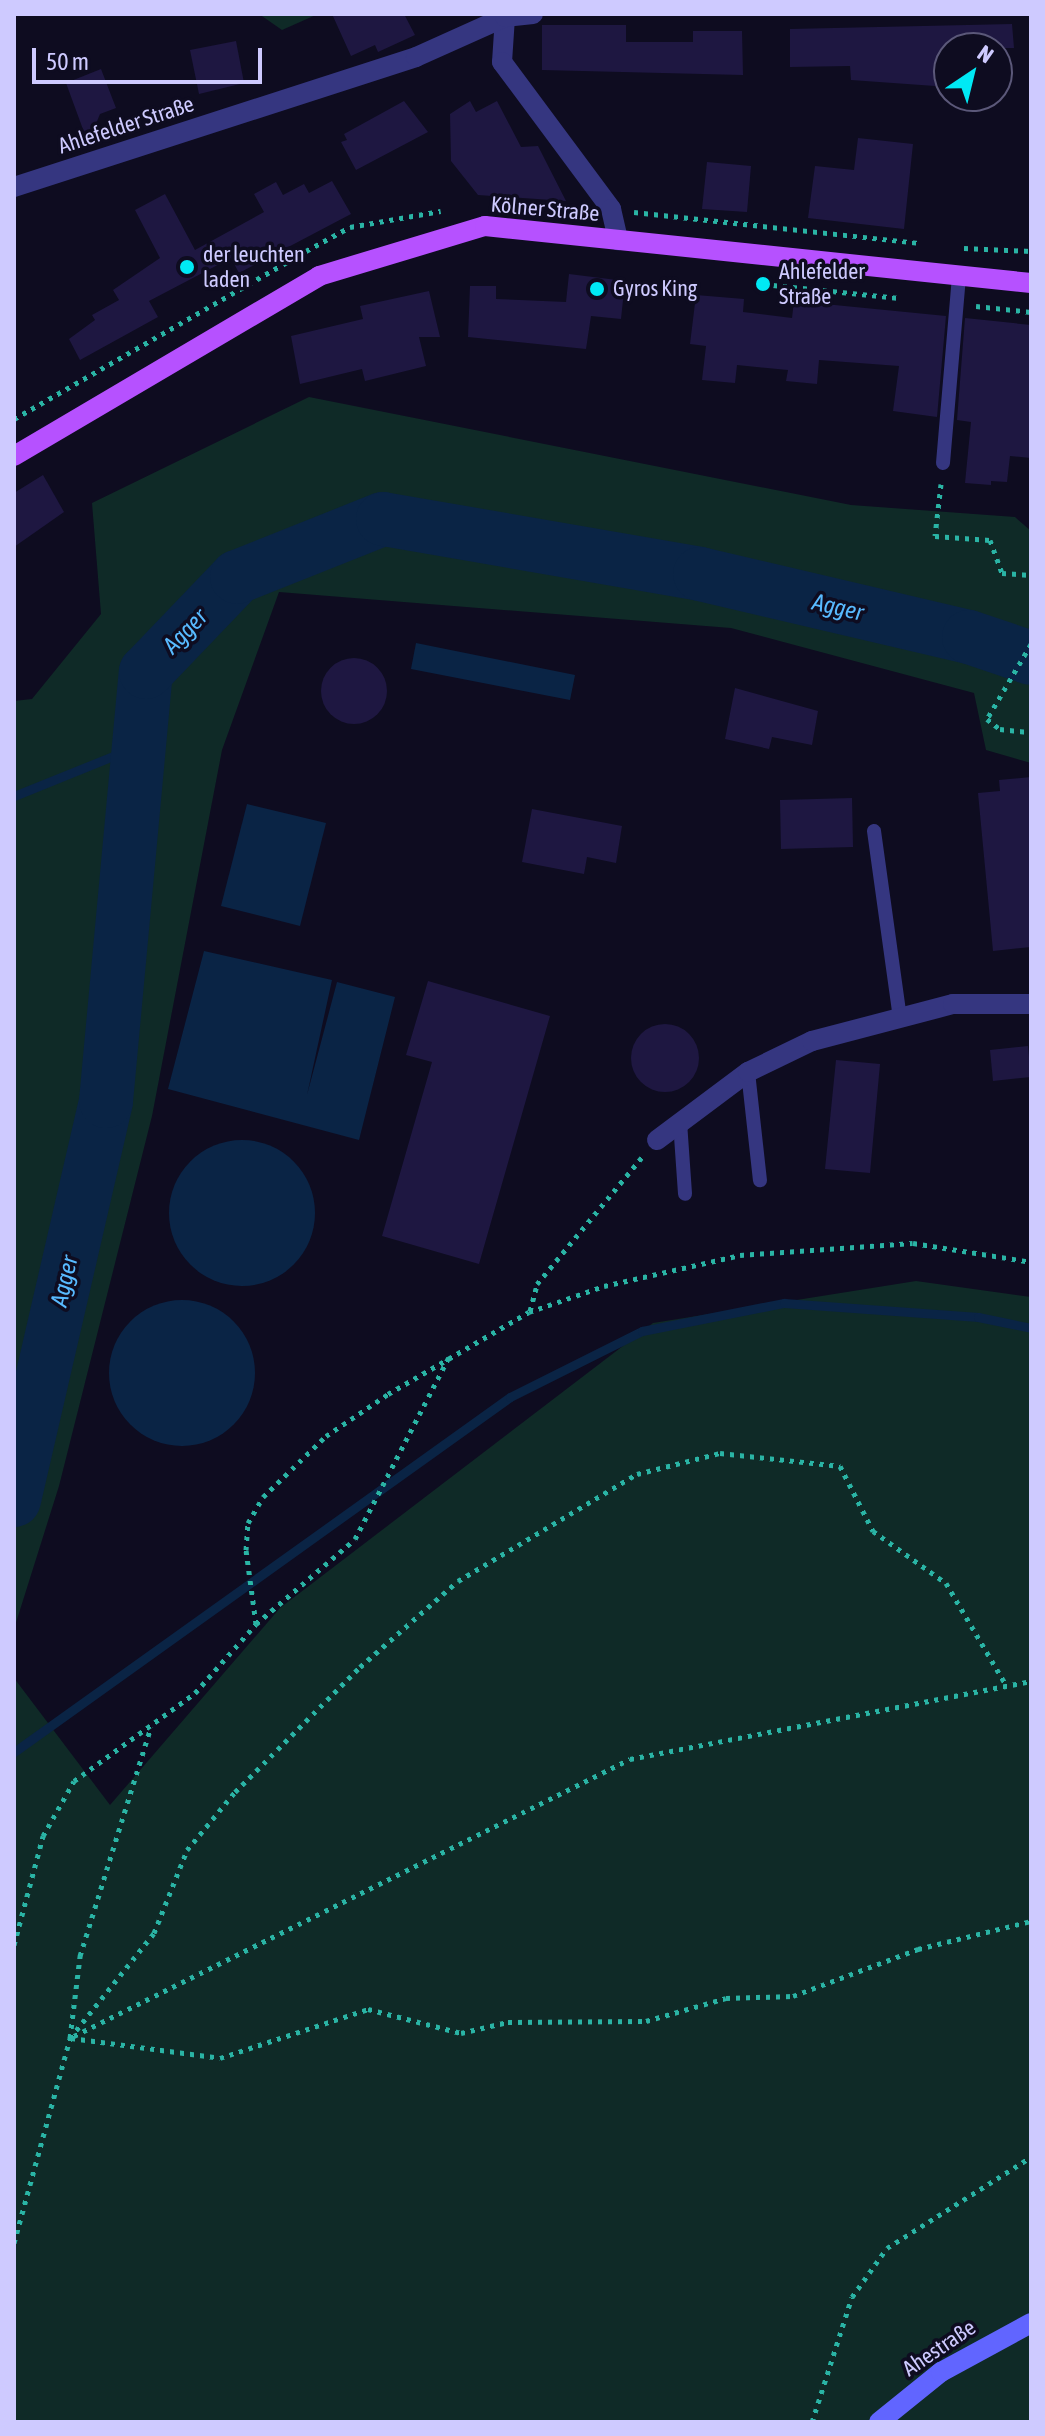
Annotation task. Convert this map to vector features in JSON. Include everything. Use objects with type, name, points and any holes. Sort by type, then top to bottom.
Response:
[{"type":"main road","name":"Kölner Straße","points":[[14,456],[319,276],[362,260],[485,226],[1031,283]]},
{"type":"main road","name":"Ahestraße","points":[[879,2422],[941,2372],[1031,2323]]},
{"type":"street","name":"Ahlefelder Straße","points":[[14,187],[416,57],[506,15],[533,14]]},
{"type":"street","points":[[506,15],[502,62],[611,209],[618,240]]},
{"type":"street","points":[[657,1140],[748,1072],[812,1041],[953,1004],[1031,1004]]},
{"type":"lane","points":[[943,463],[959,275]]},
{"type":"lane","points":[[874,831],[900,1018]]},
{"type":"lane","points":[[748,1072],[760,1180]]},
{"type":"lane","points":[[680,1122],[685,1194]]},
{"type":"path","points":[[611,209],[931,244]]},
{"type":"path","points":[[946,246],[1031,251]]},
{"type":"path","points":[[763,284],[910,299]]},
{"type":"path","points":[[956,303],[1031,312]]},
{"type":"path","points":[[943,463],[935,536],[990,540],[1002,573],[1031,575]]},
{"type":"path","points":[[1031,644],[987,719],[1000,729],[1031,732]]},
{"type":"path","points":[[529,1312],[537,1284],[657,1140]]},
{"type":"path","points":[[256,1624],[246,1550],[248,1523],[263,1497],[326,1436],[449,1356],[529,1312],[604,1286],[740,1255],[913,1243],[1031,1262]]},
{"type":"path","points":[[14,1945],[56,1806],[74,1781],[195,1693],[256,1624],[355,1539],[449,1356]]},
{"type":"path","points":[[70,2038],[154,1933],[187,1850],[235,1792],[339,1688],[458,1581],[637,1474],[720,1453],[840,1466],[873,1531],[946,1583],[1005,1683]]},
{"type":"path","points":[[70,2038],[630,1759],[886,1712],[1005,1683],[1031,1681]]},
{"type":"path","points":[[14,2243],[70,2038],[80,1956],[151,1727]]},
{"type":"path","points":[[70,2038],[220,2058],[368,2009],[461,2033],[508,2022],[646,2021],[726,1998],[793,1996],[918,1949],[1031,1921]]},
{"type":"path","points":[[812,2422],[852,2297],[887,2248],[1031,2157]]},
{"type":"green space","points":[[259,14],[318,14],[282,30]]},
{"type":"green space","points":[[309,397],[851,505],[1015,517],[1031,531],[1031,763],[986,750],[974,693],[731,628],[279,592],[222,750],[152,1116],[59,1486],[14,1629],[14,701],[32,699],[101,614],[92,503]]},
{"type":"green space","points":[[916,1281],[1031,1297],[1031,2422],[14,2422],[14,1678],[110,1805],[280,1608],[653,1323]]},
{"type":"water","points":[[416,643],[575,675],[570,700],[411,669]]},
{"type":"water","points":[[247,804],[326,823],[300,926],[221,906]]},
{"type":"water","points":[[204,951],[332,980],[307,1095],[337,982],[395,997],[359,1140],[168,1089]]},
{"type":"water","points":[[242,1140],[270,1145],[294,1161],[310,1185],[315,1213],[310,1241],[294,1265],[270,1281],[242,1286],[214,1281],[190,1265],[174,1241],[169,1213],[174,1185],[190,1161],[214,1145]]},
{"type":"water","points":[[182,1300],[210,1306],[233,1322],[249,1345],[255,1373],[249,1401],[233,1424],[210,1440],[182,1446],[154,1440],[131,1424],[115,1401],[109,1373],[115,1345],[131,1322],[154,1306]]},
{"type":"building","points":[[332,14],[404,14],[415,35],[378,52],[375,45],[351,56]]},
{"type":"building","points":[[1012,24],[1013,32],[933,32],[933,86],[851,80],[850,66],[790,67],[790,29]]},
{"type":"building","points":[[542,25],[626,25],[626,42],[693,42],[693,31],[742,31],[743,75],[542,70]]},
{"type":"building","points":[[236,41],[244,83],[199,94],[190,50]]},
{"type":"building","points":[[101,69],[116,108],[100,114],[88,143],[66,83]]},
{"type":"building","points":[[404,101],[428,132],[356,170],[341,142],[347,140],[344,134]]},
{"type":"building","points":[[470,101],[476,112],[497,101],[521,147],[538,146],[566,201],[478,195],[451,161],[450,114]]},
{"type":"building","points":[[858,138],[913,144],[904,229],[808,218],[815,166],[854,170]]},
{"type":"building","points":[[707,162],[751,166],[747,212],[702,209]]},
{"type":"building","points":[[332,181],[351,214],[239,273],[231,258],[149,301],[158,317],[80,360],[69,339],[95,320],[92,315],[119,300],[113,290],[160,258],[135,210],[165,194],[195,250],[264,212],[254,194],[276,182],[283,195],[304,184],[309,193]]},
{"type":"building","points":[[569,274],[625,281],[621,319],[591,316],[586,349],[468,337],[470,286],[496,286],[496,299],[566,302]]},
{"type":"building","points":[[429,291],[440,337],[419,337],[426,366],[365,381],[362,369],[300,384],[291,336],[363,319],[360,306]]},
{"type":"building","points":[[696,295],[744,299],[743,312],[792,318],[794,301],[946,316],[937,417],[893,411],[899,366],[819,360],[817,384],[786,381],[788,370],[737,365],[735,383],[702,380],[706,346],[690,344]]},
{"type":"building","points":[[965,318],[1031,325],[1031,458],[1010,456],[1007,482],[991,481],[991,485],[965,483],[971,422],[957,420]]},
{"type":"building","points":[[43,475],[64,512],[14,547],[14,493]]},
{"type":"building","points":[[348,658],[360,658],[372,663],[382,673],[387,691],[385,704],[372,719],[360,724],[348,724],[336,719],[326,709],[321,697],[321,685],[326,673],[336,663]]},
{"type":"building","points":[[735,688],[818,711],[812,745],[772,737],[769,749],[725,739]]},
{"type":"building","points":[[1031,777],[1031,947],[993,951],[978,793],[1000,791],[999,780]]},
{"type":"building","points":[[852,798],[853,847],[781,849],[780,800]]},
{"type":"building","points":[[532,809],[622,826],[616,863],[587,857],[584,874],[522,862]]},
{"type":"building","points":[[428,981],[550,1016],[479,1264],[382,1236],[432,1062],[406,1055]]},
{"type":"building","points":[[665,1024],[689,1034],[699,1058],[689,1082],[665,1092],[641,1082],[631,1058],[641,1034]]},
{"type":"building","points":[[1028,1046],[1031,1077],[993,1081],[990,1050]]},
{"type":"building","points":[[836,1060],[880,1064],[870,1173],[825,1169]]},
{"type":"waterway","name":"Agger","points":[[14,1500],[106,1101],[146,672],[237,577],[383,519],[700,574],[969,637],[1031,658]]},
{"type":"waterway","name":"Agger","points":[[1027,657],[1031,654]]},
{"type":"waterway","points":[[14,796],[138,746]]},
{"type":"waterway","points":[[14,1752],[510,1397],[642,1331],[784,1303],[978,1317],[1031,1328]]},
{"type":"place","name":"der leuchten laden","points":[[187,267]]},
{"type":"place","name":"Ahlefelder Straße","points":[[763,284]]},
{"type":"place","name":"Gyros King","points":[[597,289]]}]
